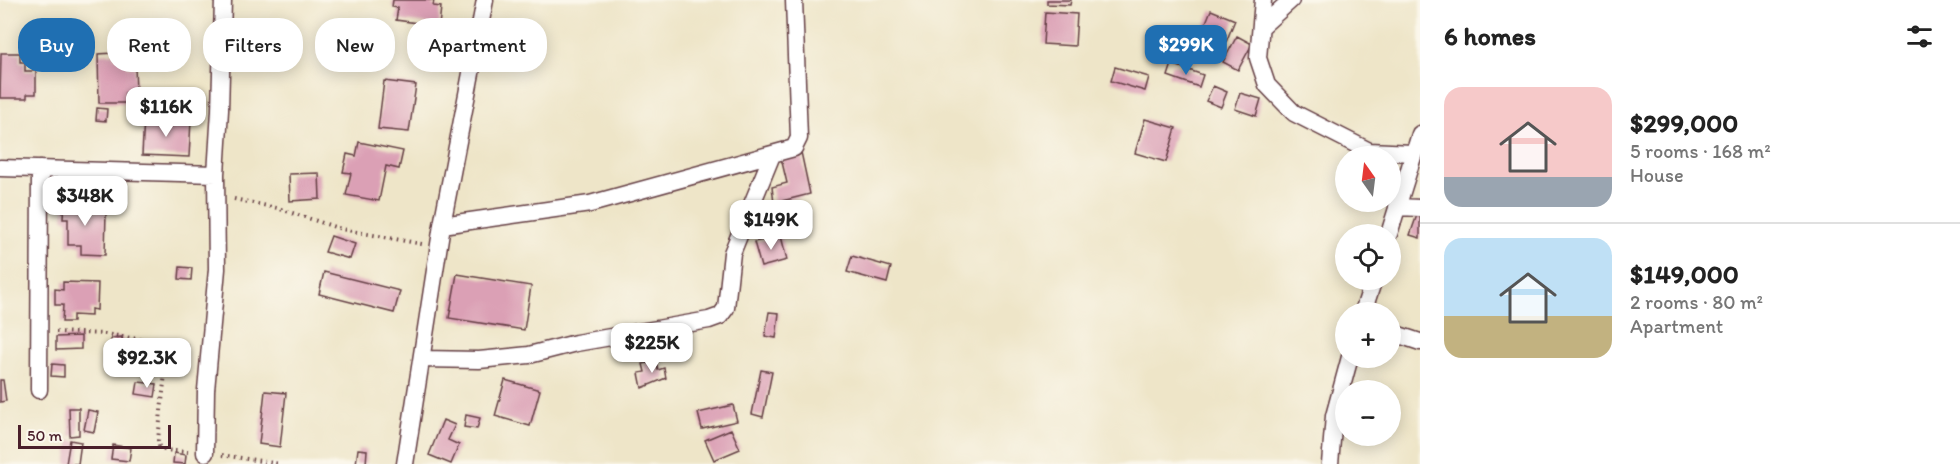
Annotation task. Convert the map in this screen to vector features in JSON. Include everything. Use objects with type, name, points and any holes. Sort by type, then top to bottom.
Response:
[{"type":"street","points":[[205,453],[217,270],[216,174],[223,0]]},
{"type":"street","points":[[405,464],[438,247],[485,0]]},
{"type":"street","points":[[442,225],[590,204],[794,148],[799,138],[794,0]]},
{"type":"street","points":[[1263,0],[1258,58],[1267,85],[1294,113],[1369,151],[1412,153]]},
{"type":"street","points":[[1261,27],[1291,0]]},
{"type":"street","points":[[1401,193],[1420,134]]},
{"type":"street","points":[[422,359],[479,360],[530,355],[720,316],[726,308],[732,253],[772,155]]},
{"type":"street","points":[[0,168],[216,174]]},
{"type":"street","points":[[39,390],[40,169]]},
{"type":"street","points":[[1401,207],[1420,208]]},
{"type":"street","points":[[1401,336],[1420,342]]},
{"type":"street","points":[[1330,464],[1334,416],[1347,368]]},
{"type":"path","points":[[216,195],[277,208],[341,229],[438,247]]},
{"type":"path","points":[[40,332],[105,334],[210,350]]},
{"type":"building","points":[[393,0],[434,0],[433,6],[441,7],[440,18],[407,18],[407,22],[396,20],[398,8],[392,7]]},
{"type":"building","points":[[1047,0],[1071,0],[1070,5],[1047,4]]},
{"type":"building","points":[[1211,10],[1235,20],[1226,42],[1202,32]]},
{"type":"building","points":[[1045,12],[1077,14],[1075,46],[1043,44]]},
{"type":"building","points":[[1237,36],[1252,44],[1238,70],[1223,62]]},
{"type":"building","points":[[1,53],[18,53],[18,72],[36,72],[36,94],[27,94],[27,98],[0,98]]},
{"type":"building","points":[[107,53],[107,72],[135,72],[136,92],[125,93],[126,103],[99,103],[98,54]]},
{"type":"building","points":[[1172,64],[1203,75],[1199,87],[1168,76]]},
{"type":"building","points":[[1115,67],[1149,77],[1145,91],[1111,81]]},
{"type":"building","points":[[384,81],[416,85],[409,132],[378,129]]},
{"type":"building","points":[[1213,86],[1227,92],[1221,107],[1206,101]]},
{"type":"building","points":[[1240,93],[1261,99],[1256,116],[1235,109]]},
{"type":"building","points":[[97,108],[107,109],[106,121],[96,120]]},
{"type":"building","points":[[144,118],[191,120],[189,157],[142,155]]},
{"type":"building","points":[[1145,119],[1176,128],[1166,162],[1135,153]]},
{"type":"building","points":[[359,142],[403,151],[399,169],[386,166],[379,201],[346,195],[351,173],[343,172],[347,154],[356,156]]},
{"type":"building","points":[[801,152],[810,194],[774,203],[772,187],[787,183],[781,158]]},
{"type":"building","points":[[319,173],[320,199],[290,201],[289,174]]},
{"type":"building","points":[[64,198],[86,199],[86,211],[106,211],[105,255],[81,254],[81,245],[68,245],[68,219],[63,219]]},
{"type":"building","points":[[1418,212],[1420,212],[1420,238],[1410,235]]},
{"type":"building","points":[[331,236],[355,244],[350,259],[325,252]]},
{"type":"building","points":[[781,236],[787,260],[761,267],[754,242]]},
{"type":"building","points":[[852,256],[891,267],[887,283],[847,272]]},
{"type":"building","points":[[180,267],[192,268],[191,280],[179,279]]},
{"type":"building","points":[[324,272],[400,291],[394,313],[319,294]]},
{"type":"building","points":[[457,274],[531,286],[524,330],[449,318]]},
{"type":"building","points":[[63,282],[98,283],[97,310],[91,309],[91,316],[73,315],[73,322],[62,322],[63,305],[55,305],[55,289],[63,290]]},
{"type":"building","points":[[769,312],[779,313],[776,338],[765,336]]},
{"type":"building","points":[[81,336],[81,349],[56,350],[56,337]]},
{"type":"building","points":[[122,337],[123,349],[112,350],[111,338]]},
{"type":"building","points":[[148,344],[162,344],[161,362],[147,361]]},
{"type":"building","points":[[656,361],[658,370],[664,368],[666,378],[642,388],[639,373],[645,372],[643,364]]},
{"type":"building","points":[[52,364],[64,365],[64,377],[51,376]]},
{"type":"building","points":[[761,370],[772,372],[763,417],[752,414]]},
{"type":"building","points":[[0,380],[3,380],[6,401],[0,402]]},
{"type":"building","points":[[505,380],[540,390],[530,426],[495,416]]},
{"type":"building","points":[[138,382],[157,384],[155,397],[136,394]]},
{"type":"building","points":[[265,391],[286,393],[280,447],[259,444]]},
{"type":"building","points":[[733,405],[737,421],[702,429],[698,413]]},
{"type":"building","points":[[69,408],[79,408],[79,435],[70,436]]},
{"type":"building","points":[[88,410],[98,412],[94,432],[84,430]]},
{"type":"building","points":[[466,415],[480,418],[477,429],[464,427]]},
{"type":"building","points":[[443,420],[455,425],[448,440],[459,445],[451,464],[429,455]]},
{"type":"building","points":[[731,429],[740,449],[714,460],[705,440]]},
{"type":"building","points":[[70,440],[81,442],[78,464],[66,464]]},
{"type":"building","points":[[113,445],[131,448],[129,461],[111,459]]},
{"type":"building","points":[[358,449],[367,450],[366,464],[356,464]]},
{"type":"building","points":[[174,453],[186,455],[185,464],[173,463]]}]
